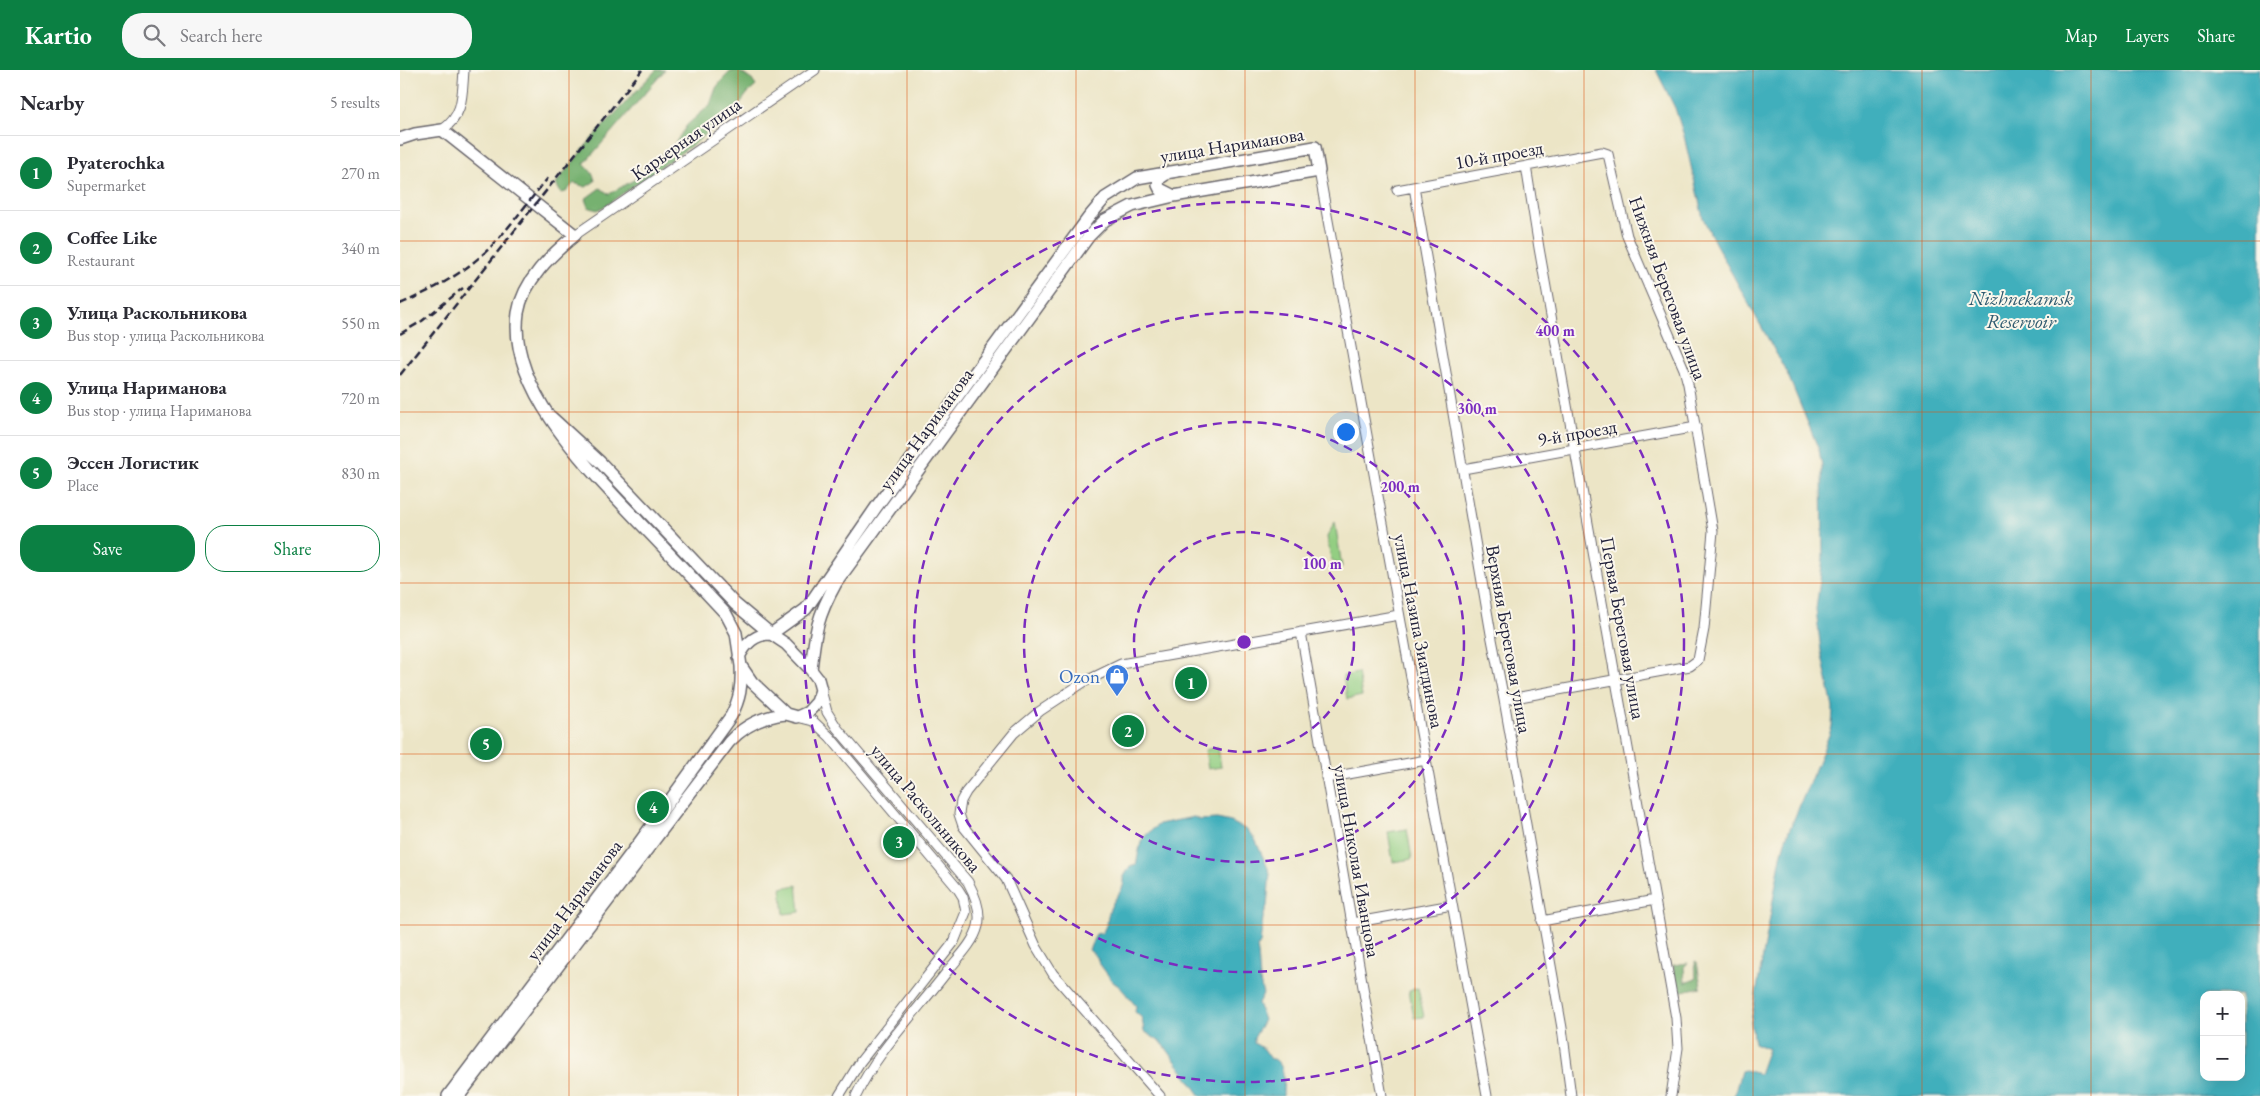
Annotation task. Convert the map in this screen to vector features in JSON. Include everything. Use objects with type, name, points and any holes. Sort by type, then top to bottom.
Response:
[{"type":"main road","points":[[400,139],[442,130],[575,235],[546,260],[534,277],[518,312],[517,331],[524,367],[533,389],[551,417],[600,462],[735,604],[786,644],[811,670],[818,679],[821,690],[813,708],[791,716],[763,694],[740,662]]},
{"type":"main road","name":"улица Нариманова","points":[[740,662],[750,640],[760,635],[771,634],[806,609],[883,498],[1089,217],[1105,198],[1137,178],[1315,147],[1319,171],[1174,196],[1132,206],[1105,220],[1083,243],[836,583],[819,616],[811,670]]},
{"type":"main road","points":[[1171,172],[1159,179],[1158,185],[1160,189],[1174,196]]},
{"type":"main road","name":"улица Нариманова","points":[[458,1093],[731,716],[739,701],[742,687],[736,633],[726,614],[592,473],[570,448],[551,417]]},
{"type":"main road","name":"улица Нариманова","points":[[458,1093],[591,926],[736,734],[757,721],[776,715],[791,716]]},
{"type":"street","points":[[442,130],[453,122],[458,112],[464,70]]},
{"type":"street","name":"Карьерная улица","points":[[575,235],[815,70]]},
{"type":"street","name":"10-й проезд","points":[[1396,190],[1602,152],[1608,154]]},
{"type":"street","name":"Нижняя Береговая улица","points":[[1608,154],[1625,231],[1684,369],[1696,427],[1713,531],[1700,654],[1695,663],[1690,666],[1616,680]]},
{"type":"street","name":"Первая Береговая улица","points":[[1526,166],[1678,1032],[1677,1067],[1671,1096]]},
{"type":"street","name":"улица Назипа Зиатдинова","points":[[1319,171],[1487,1096]]},
{"type":"street","name":"Верхняя Береговая улица","points":[[1414,187],[1491,634],[1562,1028],[1571,1096]]},
{"type":"street","name":"9-й проезд","points":[[1463,469],[1696,427]]},
{"type":"street","points":[[1160,1096],[1053,974],[1036,946],[1006,879],[964,826],[960,814],[961,801],[975,780],[1007,741],[1032,717],[1101,672],[1121,664],[1399,615]]},
{"type":"street","name":"улица Николая Иванцова","points":[[1301,632],[1382,1096]]},
{"type":"street","points":[[1504,700],[1616,680]]},
{"type":"street","name":"улица Раскольникова","points":[[821,690],[827,712],[837,728],[968,882],[976,899],[979,918],[978,927],[967,946],[886,1049],[856,1096]]},
{"type":"street","name":"улица Раскольникова","points":[[791,716],[813,722],[830,737],[958,889],[963,897],[966,912],[954,942],[860,1062],[839,1096]]},
{"type":"street","points":[[1326,778],[1426,760]]},
{"type":"street","points":[[1542,921],[1655,900]]},
{"type":"street","points":[[1352,923],[1452,905]]},
{"type":"green space","points":[[656,70],[665,70],[584,164],[593,174],[595,181],[586,187],[574,183],[566,192],[561,193],[556,184],[559,179],[594,136]]},
{"type":"green space","points":[[737,70],[752,80],[756,86],[747,94],[736,109],[695,143],[605,206],[597,210],[588,207],[585,199],[600,188],[609,194],[646,173],[666,150],[674,145],[687,125],[710,105],[716,88],[722,80],[730,72]]},
{"type":"green space","points":[[1335,522],[1342,567],[1331,559],[1327,537]]},
{"type":"green space","points":[[1358,673],[1362,696],[1347,699],[1343,676]]},
{"type":"green space","points":[[1218,747],[1221,767],[1208,769],[1205,750]]},
{"type":"green space","points":[[1407,829],[1412,859],[1393,862],[1388,832]]},
{"type":"green space","points":[[797,885],[800,912],[784,914],[781,888]]},
{"type":"green space","points":[[1695,961],[1697,962],[1701,987],[1678,992],[1673,965],[1688,963],[1684,967],[1685,983],[1696,979]]},
{"type":"green space","points":[[1418,988],[1424,1017],[1414,1018],[1409,990]]},
{"type":"water","name":"Nizhnekamsk Reservoir","points":[[1656,70],[2260,70],[2260,1096],[1734,1096],[1741,1071],[1745,1070],[1759,1074],[1768,1049],[1754,1043],[1751,1022],[1781,856],[1786,838],[1832,727],[1833,708],[1821,651],[1816,609],[1823,559],[1822,466],[1819,450],[1787,373],[1703,218],[1684,136],[1675,108]]},
{"type":"water","points":[[1194,817],[1200,820],[1217,819],[1231,822],[1247,830],[1255,839],[1270,873],[1267,906],[1263,918],[1260,944],[1257,947],[1263,994],[1258,1003],[1264,1020],[1254,1038],[1254,1043],[1264,1049],[1271,1059],[1274,1059],[1281,1066],[1283,1071],[1283,1096],[1201,1096],[1163,1044],[1144,1031],[1142,1018],[1135,1012],[1136,1006],[1120,987],[1113,982],[1099,963],[1097,957],[1089,950],[1096,934],[1102,933],[1105,927],[1112,905],[1122,889],[1124,876],[1130,867],[1136,865],[1141,841],[1159,824]]},
{"type":"railway","points":[[400,375],[642,70]]},
{"type":"railway","points":[[400,304],[427,292],[453,277],[478,259],[505,231],[548,178]]},
{"type":"railway","points":[[400,334],[422,321],[463,288]]},
{"type":"place","name":"Pyaterochka","points":[[1191,683]]},
{"type":"place","name":"Ozon","points":[[1117,697]]},
{"type":"place","name":"Coffee Like","points":[[1128,731]]},
{"type":"place","name":"Эссен Логистик","points":[[486,744]]},
{"type":"place","name":"Улица Нариманова","points":[[653,807]]},
{"type":"place","name":"Улица Раскольникова","points":[[899,842]]}]
